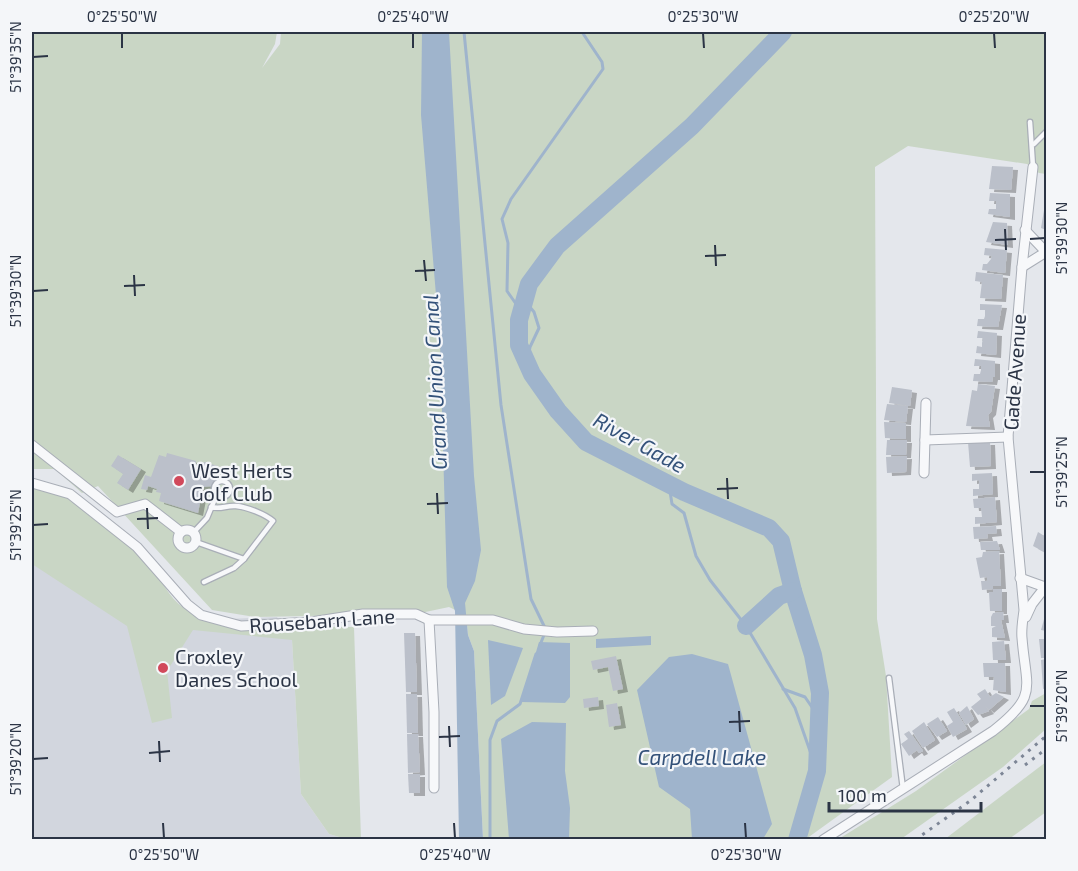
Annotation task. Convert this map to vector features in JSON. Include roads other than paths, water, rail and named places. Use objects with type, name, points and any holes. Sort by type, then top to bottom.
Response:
[{"type":"street","name":"Gade Avenue","points":[[822,840],[993,731],[1016,713],[1028,690],[1008,437],[1025,230],[1033,167]]},
{"type":"street","points":[[1022,267],[1046,252],[1025,230]]},
{"type":"street","points":[[924,472],[926,403]]},
{"type":"street","points":[[925,440],[1008,437]]},
{"type":"street","points":[[32,445],[117,512],[145,504],[181,532]]},
{"type":"street","name":"Rousebarn Lane","points":[[32,483],[70,494],[137,547],[188,604],[201,615],[241,626],[311,622],[363,614],[416,615],[429,620],[443,618],[493,620],[538,631],[593,631]]},
{"type":"street","points":[[186,530],[195,537],[190,548],[181,546],[178,540],[181,532],[186,530]]},
{"type":"street","points":[[1020,578],[1046,587],[1032,604],[1023,622]]},
{"type":"street","points":[[429,620],[434,712],[434,788]]},
{"type":"lane","points":[[1030,122],[1034,144],[1033,167]]},
{"type":"lane","points":[[1034,144],[1047,132]]},
{"type":"lane","points":[[216,494],[207,518],[195,537],[244,559]]},
{"type":"lane","points":[[204,582],[234,568],[244,559],[273,522],[266,515],[236,506],[220,509],[211,507]]},
{"type":"lane","points":[[889,678],[903,789]]},
{"type":"water","points":[[422,32],[449,32],[474,476],[481,550],[475,581],[465,603],[468,635],[474,651],[483,839],[459,839],[455,611],[447,587],[440,343],[421,115]]},
{"type":"water","points":[[651,636],[651,645],[596,648],[596,639]]},
{"type":"water","points":[[488,640],[523,648],[505,696],[491,705]]},
{"type":"water","points":[[539,642],[570,643],[570,697],[565,703],[521,702]]},
{"type":"water","name":"Carpdell Lake","points":[[692,654],[728,664],[772,824],[763,839],[692,839],[690,809],[659,787],[637,690],[669,657]]},
{"type":"water","points":[[532,722],[566,723],[565,771],[570,808],[569,839],[509,839],[501,739]]},
{"type":"waterway","points":[[464,32],[501,405],[531,599],[546,630],[540,645]]},
{"type":"waterway","points":[[521,311],[507,291],[508,243],[502,219],[511,199],[603,69],[602,62],[582,32]]},
{"type":"waterway","name":"River Gade","points":[[783,32],[692,126],[557,246],[529,284],[519,320],[519,345],[532,374],[558,411],[586,442],[684,492],[769,528],[781,541],[793,591],[813,655],[820,693],[817,771],[797,840]]},
{"type":"waterway","points":[[524,300],[534,312],[539,328],[530,347],[527,364]]},
{"type":"waterway","points":[[669,485],[672,504],[684,513],[696,556],[710,580],[746,626],[795,708],[817,771]]},
{"type":"waterway","points":[[746,626],[779,596],[793,591]]},
{"type":"waterway","points":[[490,840],[490,740],[497,721],[520,704],[536,654]]},
{"type":"waterway","points":[[783,689],[805,697],[820,719]]},
{"type":"railway","points":[[915,840],[970,801],[1046,736]]},
{"type":"railway","points":[[1025,765],[1046,749]]},
{"type":"place","name":"West Herts Golf Club","points":[[179,481]]},
{"type":"place","name":"Croxley Danes School","points":[[163,668]]},
{"type":"water label","name":"Grand Union Canal","points":[[434,382]]}]
